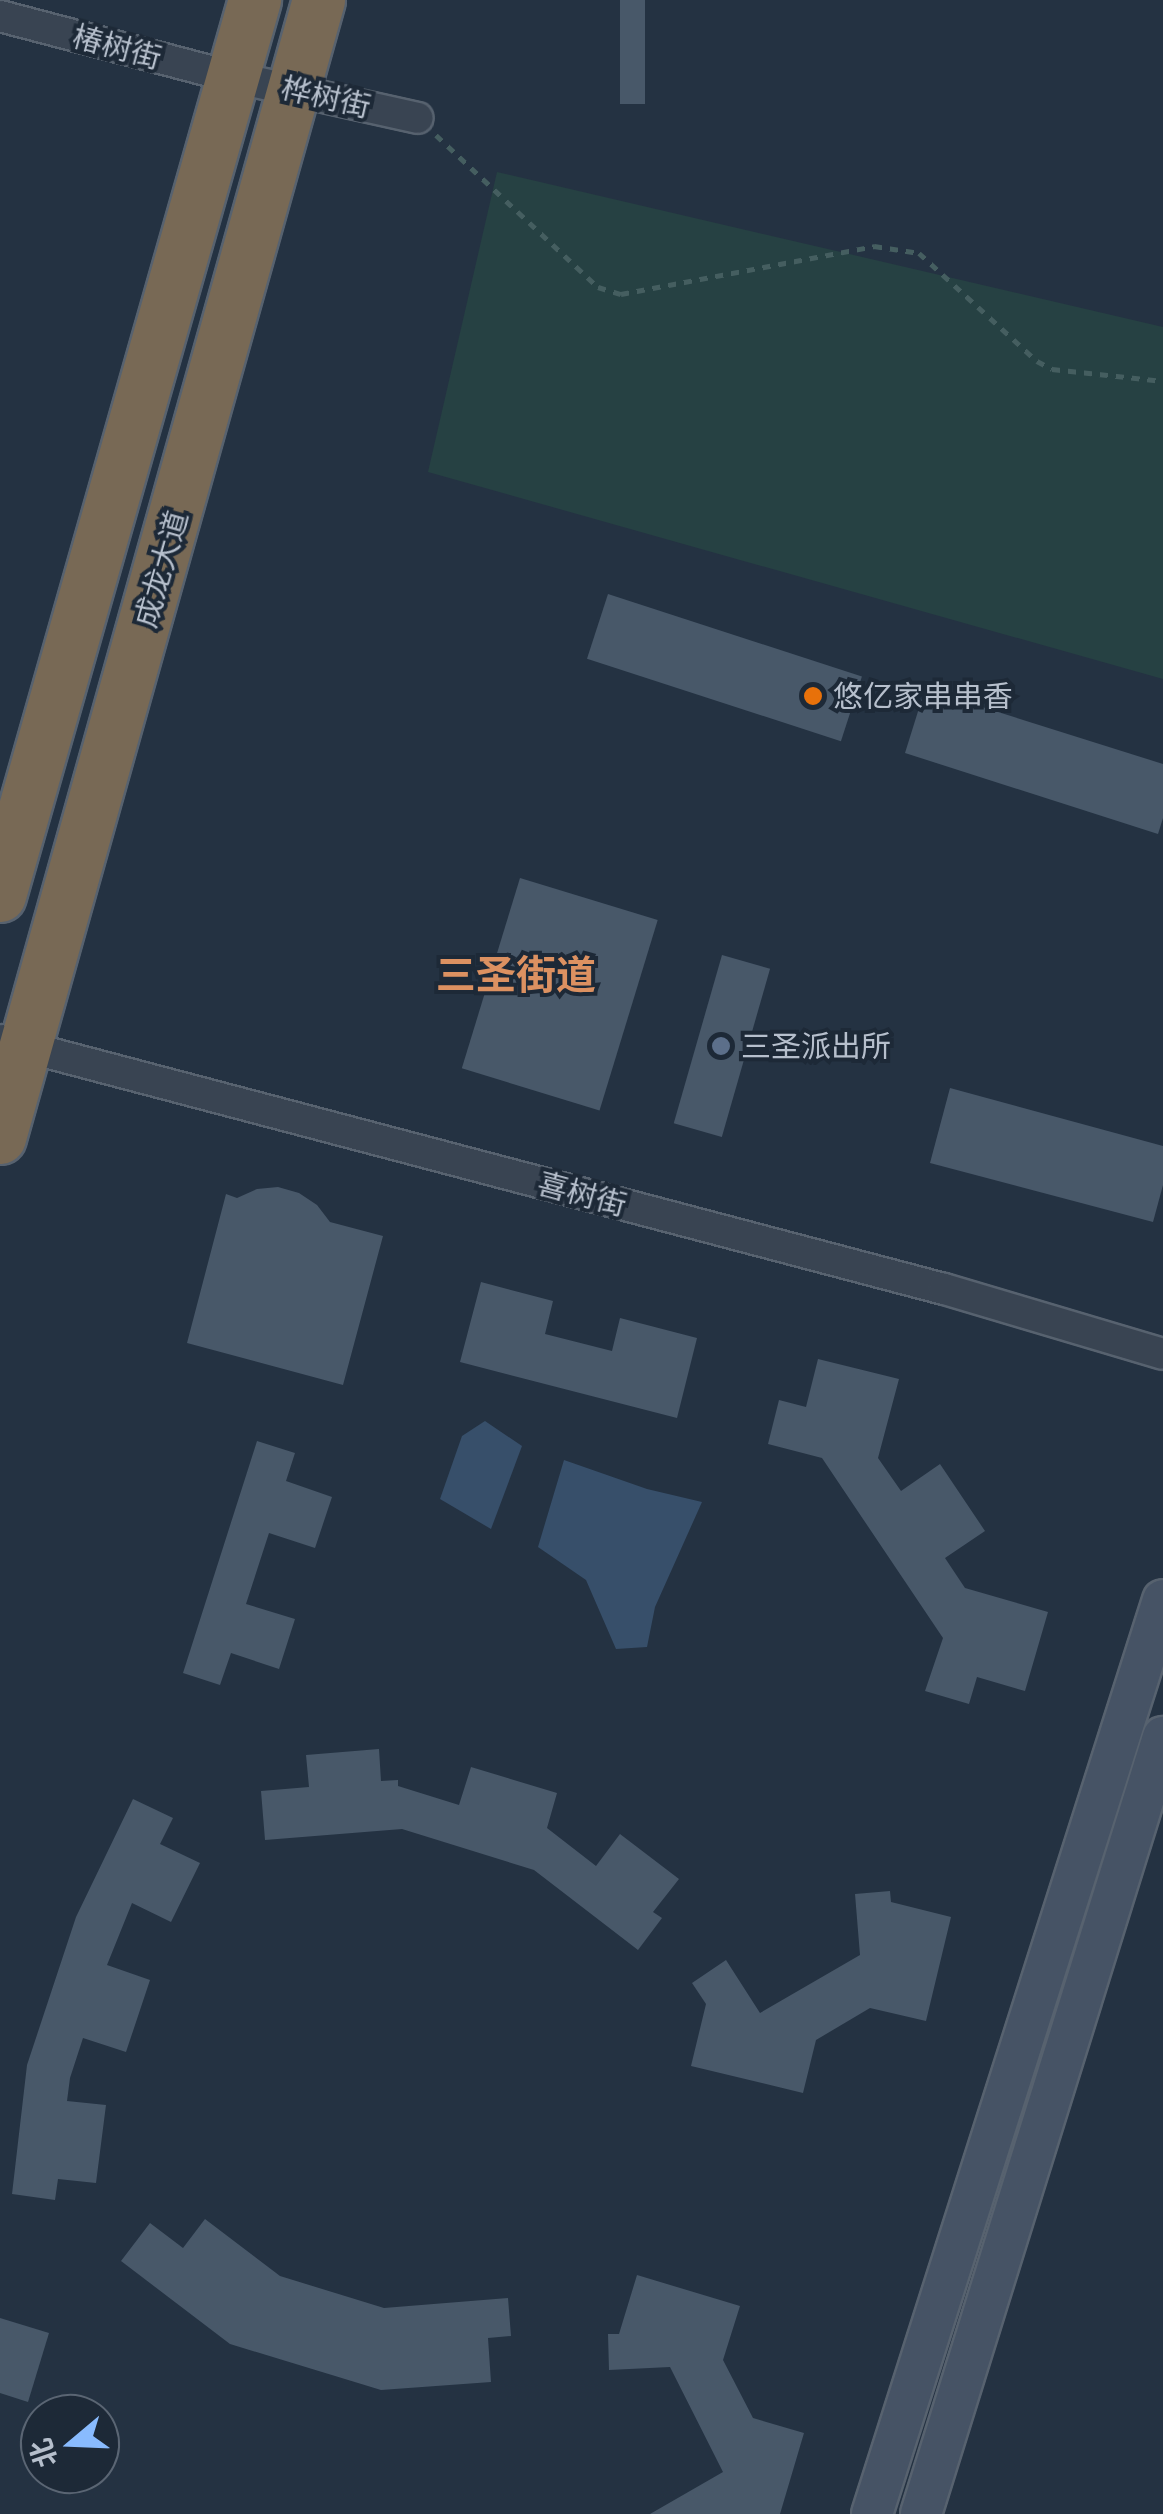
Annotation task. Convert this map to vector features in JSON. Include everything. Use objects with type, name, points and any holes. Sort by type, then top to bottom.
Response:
[{"type":"highway","points":[[0,896],[255,0]]},
{"type":"highway","name":"成龙大道","points":[[0,1138],[14,1044],[319,0]]},
{"type":"street","name":"椿树街","points":[[0,16],[233,78]]},
{"type":"street","name":"桦树街","points":[[233,78],[418,118]]},
{"type":"street","name":"喜树街","points":[[14,1044],[944,1289],[1163,1354]]},
{"type":"street","points":[[872,2514],[1163,1600]]},
{"type":"street","points":[[921,2514],[1163,1737]]},
{"type":"path","points":[[418,118],[598,286],[621,294],[874,246],[920,254],[1036,361],[1052,369],[1163,380]]},
{"type":"green space","points":[[497,172],[1163,327],[1163,679],[428,472]]},
{"type":"water","points":[[485,1421],[522,1446],[491,1529],[440,1499],[462,1436]]},
{"type":"water","points":[[564,1460],[647,1489],[702,1502],[655,1607],[647,1647],[616,1649],[586,1580],[538,1547]]},
{"type":"building","points":[[620,0],[645,0],[645,104],[620,104]]},
{"type":"building","points":[[608,594],[862,677],[841,741],[587,659]]},
{"type":"building","points":[[925,689],[1163,764],[1163,818],[1158,834],[905,753]]},
{"type":"building","points":[[520,878],[658,920],[600,1110],[462,1068]]},
{"type":"building","name":"三圣派出所","points":[[722,955],[770,969],[722,1137],[674,1123]]},
{"type":"building","points":[[950,1088],[1163,1146],[1163,1185],[1153,1222],[930,1163]]},
{"type":"building","points":[[278,1187],[299,1193],[317,1205],[330,1222],[383,1236],[343,1385],[187,1343],[226,1194],[237,1198],[257,1189]]},
{"type":"building","points":[[481,1282],[553,1301],[545,1334],[612,1351],[620,1318],[697,1338],[677,1418],[460,1362]]},
{"type":"building","points":[[818,1359],[899,1379],[878,1458],[901,1491],[940,1464],[985,1531],[945,1558],[965,1588],[1048,1612],[1025,1691],[977,1677],[969,1704],[925,1691],[943,1638],[822,1458],[768,1444],[779,1400],[806,1407]]},
{"type":"building","points":[[257,1441],[295,1453],[286,1481],[332,1497],[315,1548],[269,1533],[246,1604],[295,1619],[279,1669],[231,1653],[220,1685],[183,1673]]},
{"type":"building","points":[[379,1749],[381,1781],[398,1780],[398,1786],[459,1805],[471,1767],[557,1793],[547,1828],[596,1866],[620,1834],[679,1879],[653,1912],[662,1918],[638,1950],[534,1870],[402,1829],[265,1840],[261,1791],[309,1787],[306,1755]]},
{"type":"building","points":[[133,1799],[173,1818],[160,1844],[200,1863],[171,1922],[132,1903],[107,1965],[150,1980],[126,2052],[83,2038],[70,2078],[67,2101],[106,2105],[96,2183],[58,2179],[55,2200],[12,2194],[27,2065],[76,1917]]},
{"type":"building","points":[[890,1891],[891,1902],[951,1917],[926,2021],[870,2008],[816,2040],[803,2093],[691,2066],[706,2004],[692,1983],[726,1960],[760,2013],[860,1955],[855,1894]]},
{"type":"building","points":[[205,2219],[280,2276],[384,2308],[508,2298],[511,2336],[488,2338],[491,2382],[381,2390],[230,2344],[121,2261],[150,2223],[183,2248]]},
{"type":"building","points":[[637,2275],[740,2306],[723,2360],[753,2418],[804,2433],[780,2514],[650,2514],[723,2472],[670,2367],[609,2370],[608,2334],[619,2334]]},
{"type":"building","points":[[0,2318],[49,2333],[30,2394],[20,2394],[20,2399],[0,2393]]},
{"type":"place","name":"悠亿家串串香","points":[[813,696]]},
{"type":"place","name":"三圣派出所","points":[[721,1046]]},
{"type":"district","name":"三圣街道","points":[[516,974]]}]
